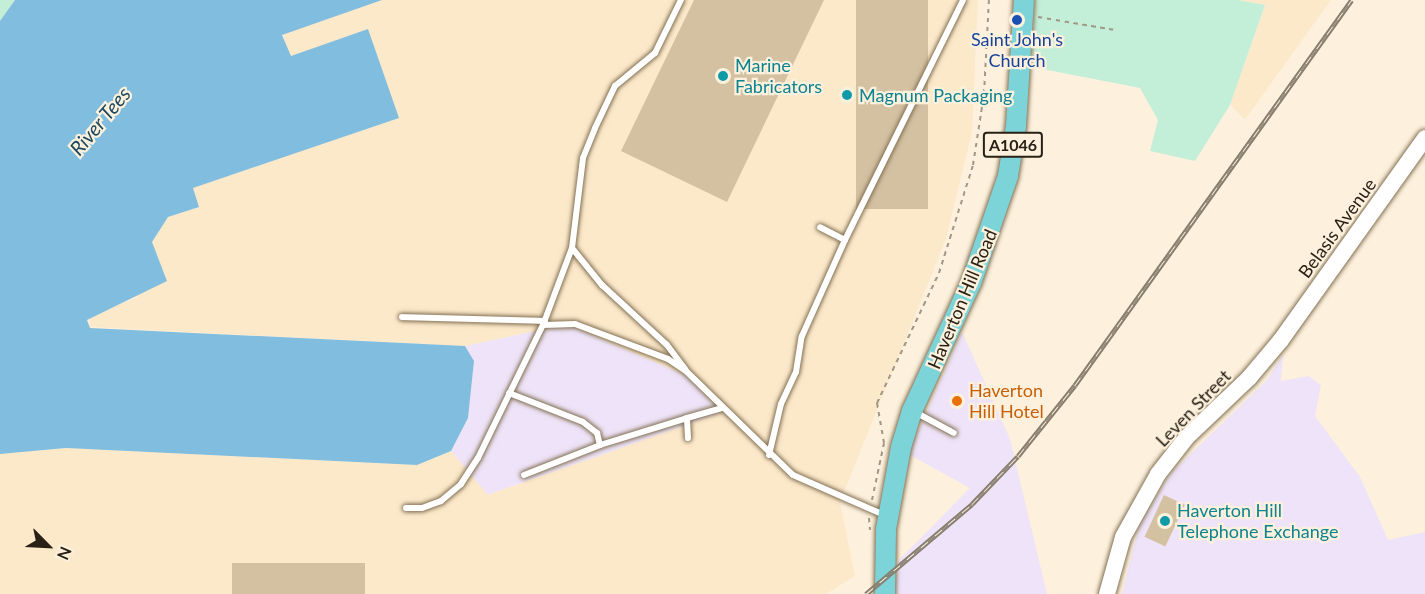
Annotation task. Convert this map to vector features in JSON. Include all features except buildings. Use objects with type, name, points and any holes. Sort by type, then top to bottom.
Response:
[{"type":"main road","name":"Haverton Hill Road","points":[[885,594],[879,514],[912,411],[971,284],[1008,176],[1016,126],[1024,7]]},
{"type":"main road","name":"Belasis Avenue","points":[[1281,340],[1425,138]]},
{"type":"main road","name":"Leven Street","points":[[1107,594],[1110,573],[1140,502],[1158,474],[1187,437],[1249,378],[1281,340]]},
{"type":"lane","points":[[406,508],[422,508],[441,501],[461,484],[544,323],[572,248],[583,158],[595,128],[615,86],[655,53],[681,0]]},
{"type":"lane","points":[[769,455],[781,404],[796,372],[802,336],[845,240],[963,0]]},
{"type":"lane","points":[[820,227],[845,240]]},
{"type":"lane","points":[[572,248],[602,285],[674,352],[686,371],[769,455],[793,475],[879,514]]},
{"type":"lane","points":[[402,317],[575,324],[668,359],[686,371]]},
{"type":"lane","points":[[509,393],[583,422],[597,433],[600,445]]},
{"type":"lane","points":[[524,475],[600,445],[722,408]]},
{"type":"lane","points":[[912,411],[954,433]]},
{"type":"lane","points":[[687,418],[688,438]]},
{"type":"path","points":[[879,514],[884,443],[878,403],[939,273],[973,165],[988,53],[989,0]]},
{"type":"path","points":[[1024,7],[1115,30]]},
{"type":"shaded area","points":[[382,0],[978,0],[972,132],[946,239],[840,502],[855,576],[826,594],[0,594],[0,454],[66,448],[417,465],[451,451],[488,495],[721,413],[690,377],[566,324],[465,346],[89,327],[90,316],[138,297],[152,242],[168,217],[199,207],[192,188],[399,118],[290,56],[282,34]]},
{"type":"shaded area","points":[[1238,0],[1331,0],[1245,120],[1230,105],[1265,6]]},
{"type":"shaded area","points":[[566,324],[690,377],[721,413],[487,495],[451,451],[468,418],[474,361],[465,346]]},
{"type":"shaded area","points":[[962,332],[1010,439],[1047,594],[894,594],[898,561],[970,488],[908,454]]},
{"type":"shaded area","points":[[1283,354],[1281,381],[1309,376],[1321,385],[1315,416],[1360,477],[1388,540],[1425,532],[1425,594],[1122,594],[1139,526],[1171,473],[1267,380]]},
{"type":"green space","points":[[0,0],[15,0],[0,21]]},
{"type":"green space","points":[[1035,0],[1238,0],[1265,5],[1230,105],[1195,161],[1150,151],[1158,120],[1140,88],[1032,67]]},
{"type":"water","name":"River Tees","points":[[15,0],[382,0],[282,35],[291,56],[368,29],[399,118],[193,188],[199,207],[168,217],[152,242],[167,281],[87,320],[90,328],[465,346],[474,361],[468,418],[451,451],[417,465],[66,448],[0,454],[0,21]]},
{"type":"railway","points":[[866,594],[972,504],[1018,456],[1075,385],[1352,0]]},
{"type":"place","name":"Saint John's Church","points":[[1017,20]]},
{"type":"place","name":"Marine Fabricators","points":[[723,76]]},
{"type":"place","name":"Magnum Packaging","points":[[847,95]]},
{"type":"place","name":"Haverton Hill Hotel","points":[[957,401]]},
{"type":"place","name":"Haverton Hill Telephone Exchange","points":[[1165,521]]}]
